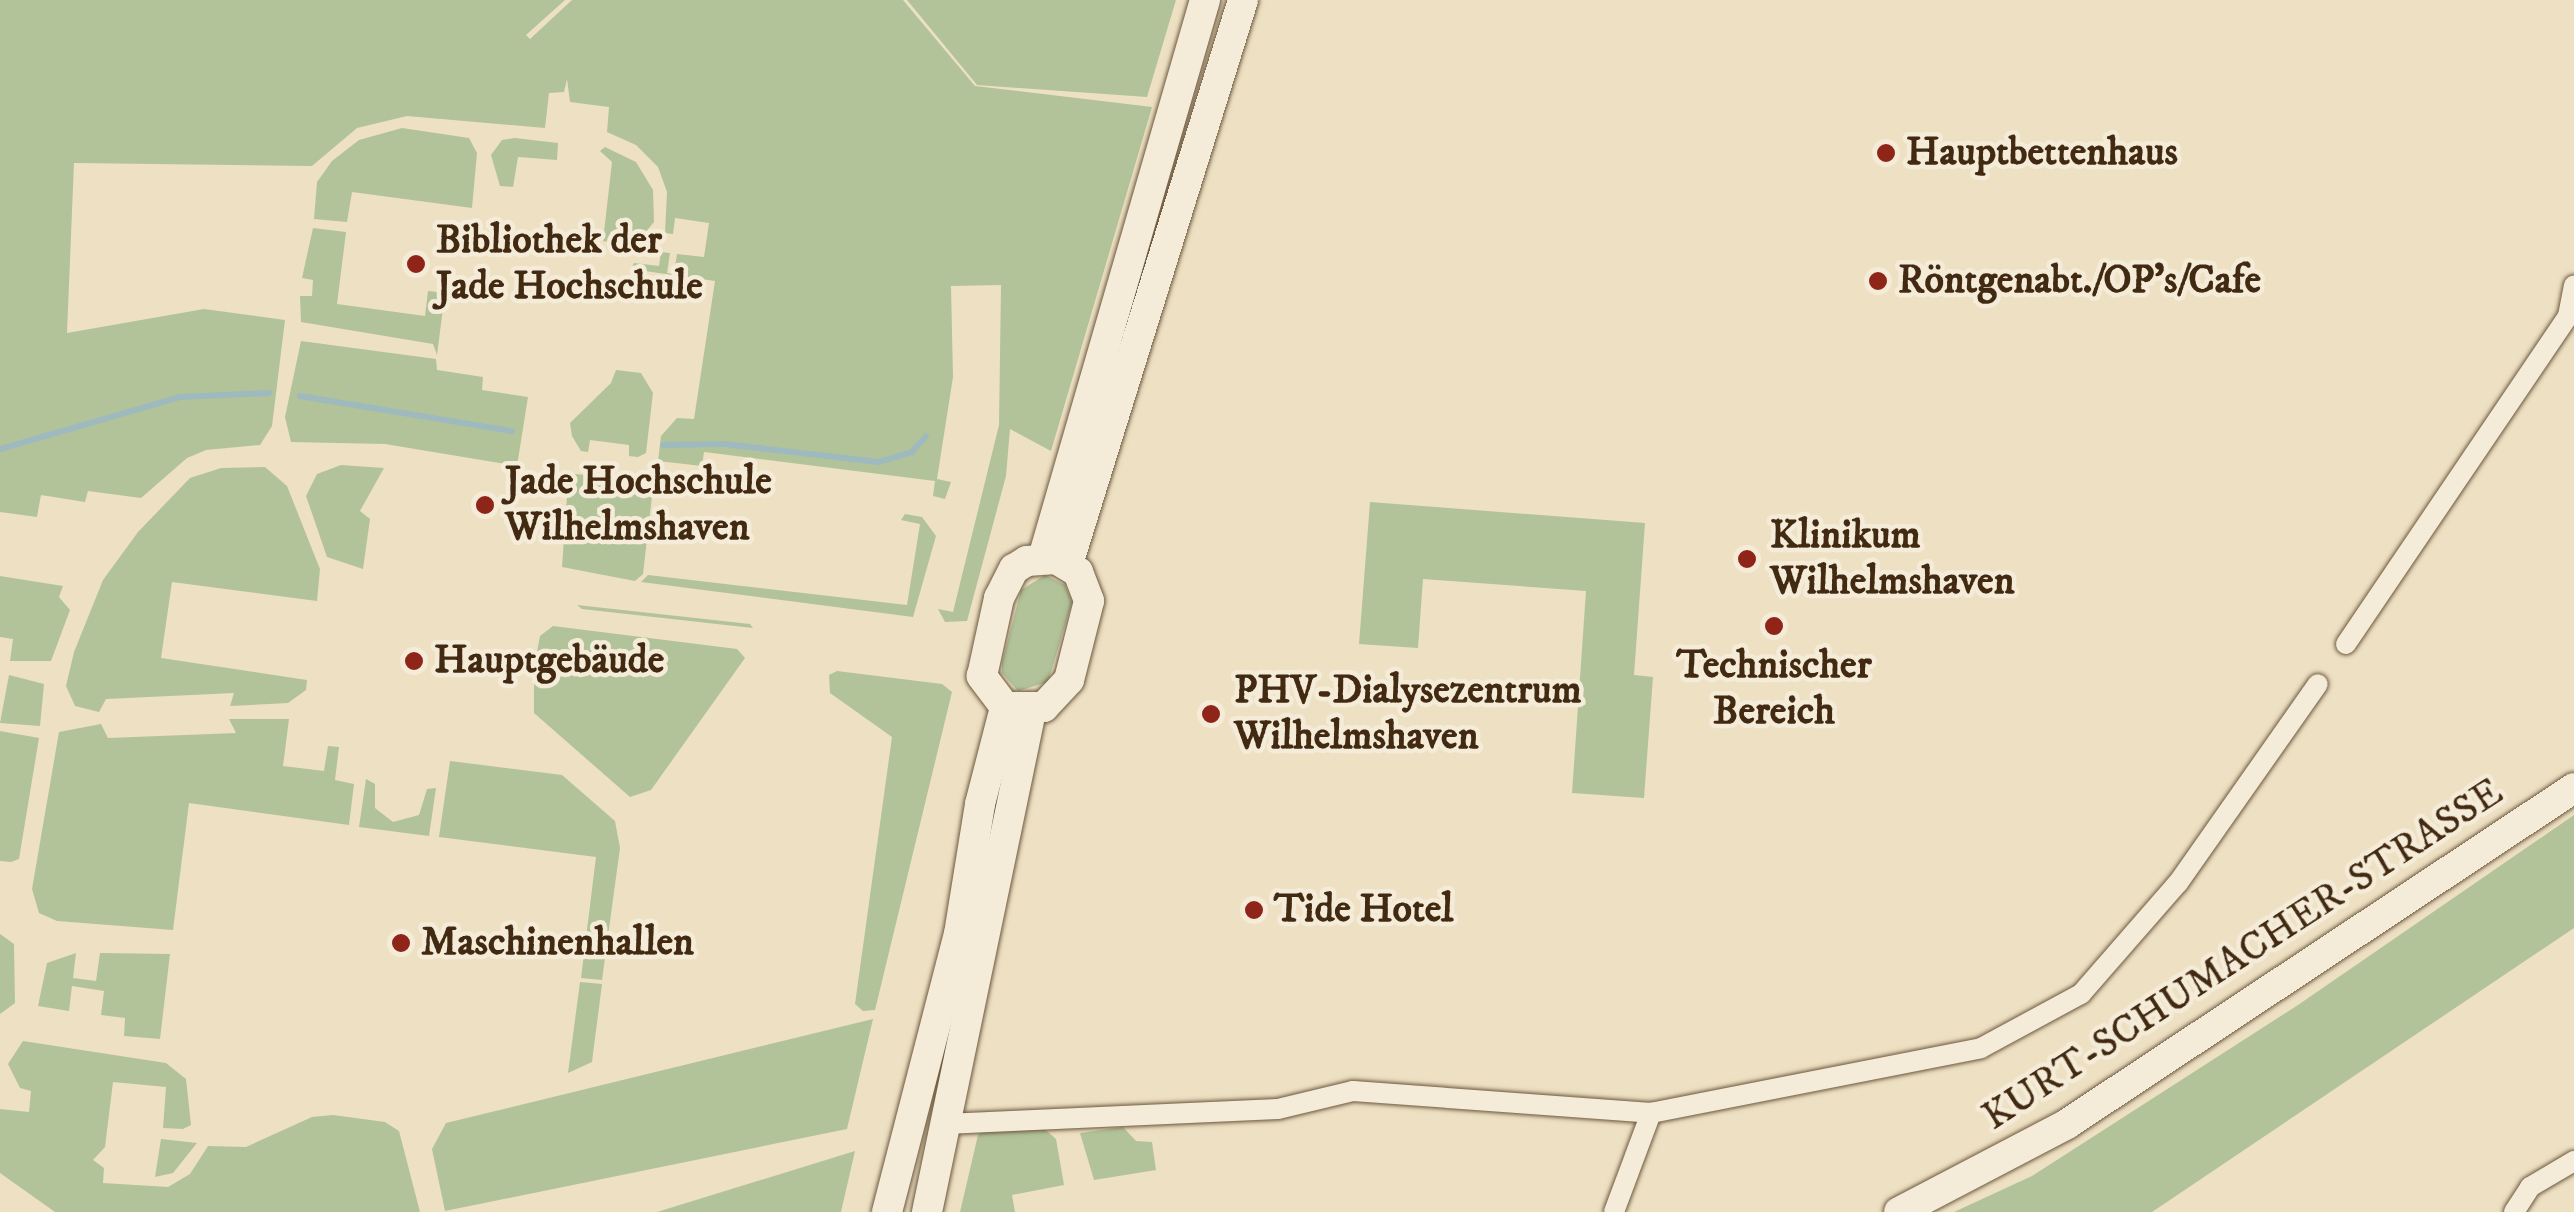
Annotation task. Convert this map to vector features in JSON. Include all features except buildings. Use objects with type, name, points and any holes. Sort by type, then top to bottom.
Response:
[{"type":"main road","points":[[1055,561],[1206,0]]},
{"type":"main road","points":[[1055,561],[1243,0]]},
{"type":"main road","points":[[1018,709],[982,676],[999,598],[1014,569],[1055,561]]},
{"type":"main road","points":[[1018,709],[1061,695],[1085,617],[1086,587],[1055,561]]},
{"type":"main road","points":[[928,1212],[993,919],[1018,709]]},
{"type":"main road","points":[[887,1212],[1018,709]]},
{"type":"main road","name":"KURT-SCHUMACHER-STRASSE","points":[[1899,1212],[2067,1124],[2574,788]]},
{"type":"street","points":[[2346,644],[2568,316],[2574,286]]},
{"type":"street","points":[[946,1124],[1278,1109],[1353,1090],[1651,1114],[1981,1048],[2080,994],[2178,883],[2318,684]]},
{"type":"street","points":[[1614,1212],[1651,1114]]},
{"type":"street","points":[[2514,1212],[2530,1187],[2574,1161]]},
{"type":"green space","points":[[0,0],[565,0],[526,35],[530,39],[572,0],[903,0],[975,86],[1152,107],[1051,451],[1010,429],[1006,476],[967,621],[945,622],[938,609],[953,612],[999,425],[1001,285],[951,286],[953,377],[937,479],[951,482],[945,499],[933,496],[935,481],[704,452],[702,466],[658,461],[661,436],[677,418],[694,419],[715,281],[631,269],[634,263],[659,266],[661,252],[670,253],[667,273],[674,274],[677,254],[704,257],[709,223],[675,218],[673,234],[665,233],[667,192],[658,167],[636,145],[607,132],[609,107],[570,102],[567,79],[564,92],[549,93],[545,128],[407,116],[357,128],[312,166],[74,163],[67,333],[204,309],[285,320],[272,426],[260,445],[206,450],[187,458],[141,498],[88,491],[85,502],[41,495],[37,517],[0,512]]},
{"type":"green space","points":[[907,0],[1176,0],[1147,97],[977,85]]},
{"type":"green space","points":[[402,128],[469,138],[477,153],[472,208],[352,192],[347,222],[314,219],[317,182],[332,161],[359,140]]},
{"type":"green space","points":[[502,140],[558,143],[557,160],[518,157],[513,187],[500,186],[491,155]]},
{"type":"green space","points":[[605,147],[636,162],[653,190],[654,222],[644,234],[629,232],[627,245],[603,241],[612,162],[600,151]]},
{"type":"green space","points":[[313,228],[346,232],[337,304],[425,316],[428,291],[445,293],[437,355],[433,344],[301,322],[300,296],[312,296],[313,280],[302,278]]},
{"type":"green space","points":[[301,341],[436,359],[437,370],[483,377],[482,390],[528,397],[517,466],[385,444],[291,442],[285,417]]},
{"type":"green space","points":[[616,370],[641,373],[653,393],[646,453],[638,457],[629,456],[629,445],[590,440],[588,452],[581,451],[572,436],[570,423],[611,383]]},
{"type":"green space","points":[[341,465],[384,468],[360,511],[370,519],[363,569],[327,557],[306,496],[317,474]]},
{"type":"green space","points":[[265,467],[287,486],[320,569],[317,601],[172,582],[161,658],[307,680],[306,690],[288,703],[230,706],[234,693],[106,699],[99,712],[75,706],[66,686],[74,652],[103,580],[138,532],[190,478],[221,468]]},
{"type":"green space","points":[[575,474],[677,483],[676,489],[653,488],[643,574],[635,581],[562,567],[568,482]]},
{"type":"green space","points":[[1370,502],[1645,523],[1634,675],[1653,677],[1644,798],[1572,793],[1586,591],[1423,579],[1418,648],[1359,644]]},
{"type":"green space","points":[[905,514],[922,517],[936,536],[913,617],[641,582],[648,575],[907,605],[920,524],[901,520]]},
{"type":"green space","points":[[1045,575],[1065,585],[1072,602],[1048,682],[1018,691],[1002,673],[1002,663],[1021,590]]},
{"type":"green space","points":[[0,576],[63,586],[59,597],[70,610],[51,661],[10,661],[13,639],[0,637]]},
{"type":"green space","points":[[577,605],[750,624],[753,628],[582,609]]},
{"type":"green space","points":[[553,626],[737,649],[745,658],[651,790],[630,797],[534,713],[534,671],[559,674],[534,668],[540,636]]},
{"type":"green space","points":[[837,671],[942,684],[952,692],[875,1010],[863,1011],[855,1004],[892,737],[830,693],[829,675]]},
{"type":"green space","points":[[9,675],[44,684],[40,726],[0,723]]},
{"type":"green space","points":[[229,719],[289,719],[283,766],[324,771],[328,746],[339,747],[335,780],[354,784],[349,825],[189,803],[173,930],[57,921],[39,913],[32,889],[59,732],[101,724],[108,738],[236,733]]},
{"type":"green space","points":[[0,731],[39,738],[19,859],[11,862],[0,861]]},
{"type":"green space","points":[[450,761],[562,775],[615,821],[620,848],[602,980],[581,978],[596,857],[439,837]]},
{"type":"green space","points":[[366,779],[375,784],[375,808],[393,822],[419,815],[427,789],[436,788],[429,836],[359,827]]},
{"type":"green space","points":[[2574,815],[2574,928],[2152,1212],[1954,1212],[2032,1176],[2298,1005]]},
{"type":"green space","points":[[0,934],[14,944],[15,1003],[0,1014]]},
{"type":"green space","points":[[76,953],[73,978],[96,981],[100,953],[170,954],[160,1039],[124,1036],[125,1018],[101,1015],[104,991],[72,986],[69,1011],[38,1006],[47,963]]},
{"type":"green space","points":[[580,982],[602,984],[592,1062],[568,1073]]},
{"type":"green space","points":[[873,1019],[847,1129],[445,1211],[432,1149],[446,1123]]},
{"type":"green space","points":[[23,1041],[166,1063],[186,1079],[191,1125],[183,1129],[163,1128],[166,1087],[113,1082],[105,1147],[93,1160],[104,1168],[103,1183],[168,1187],[190,1174],[208,1146],[246,1147],[312,1117],[333,1115],[385,1122],[399,1131],[420,1212],[55,1212],[0,1173],[0,1109],[29,1112],[31,1091],[20,1088],[8,1064]]},
{"type":"green space","points":[[1040,1125],[1056,1139],[1064,1185],[1012,1195],[1015,1212],[960,1212],[978,1135],[986,1128]]},
{"type":"green space","points":[[1123,1127],[1136,1141],[1152,1142],[1156,1170],[1094,1180],[1080,1133]]},
{"type":"green space","points":[[161,1139],[197,1143],[173,1173],[155,1177]]},
{"type":"green space","points":[[855,1151],[841,1212],[657,1212]]},
{"type":"waterway","points":[[0,449],[180,397],[269,393]]},
{"type":"waterway","points":[[300,396],[512,431]]},
{"type":"waterway","points":[[663,445],[724,444],[879,462],[912,452],[926,436]]},
{"type":"place","name":"Hauptbettenhaus","points":[[1886,153]]},
{"type":"place","name":"Bibliothek der Jade Hochschule","points":[[416,264]]},
{"type":"place","name":"Röntgenabt./OP's/Cafe","points":[[1878,281]]},
{"type":"place","name":"Jade Hochschule Wilhelmshaven","points":[[485,505]]},
{"type":"place","name":"Klinikum Wilhelmshaven","points":[[1747,559]]},
{"type":"place","name":"Technischer Bereich","points":[[1774,626]]},
{"type":"place","name":"Hauptgebäude","points":[[414,661]]},
{"type":"place","name":"PHV-Dialysezentrum Wilhelmshaven","points":[[1211,714]]},
{"type":"place","name":"Tide Hotel","points":[[1254,910]]},
{"type":"place","name":"Maschinenhallen","points":[[401,943]]}]
